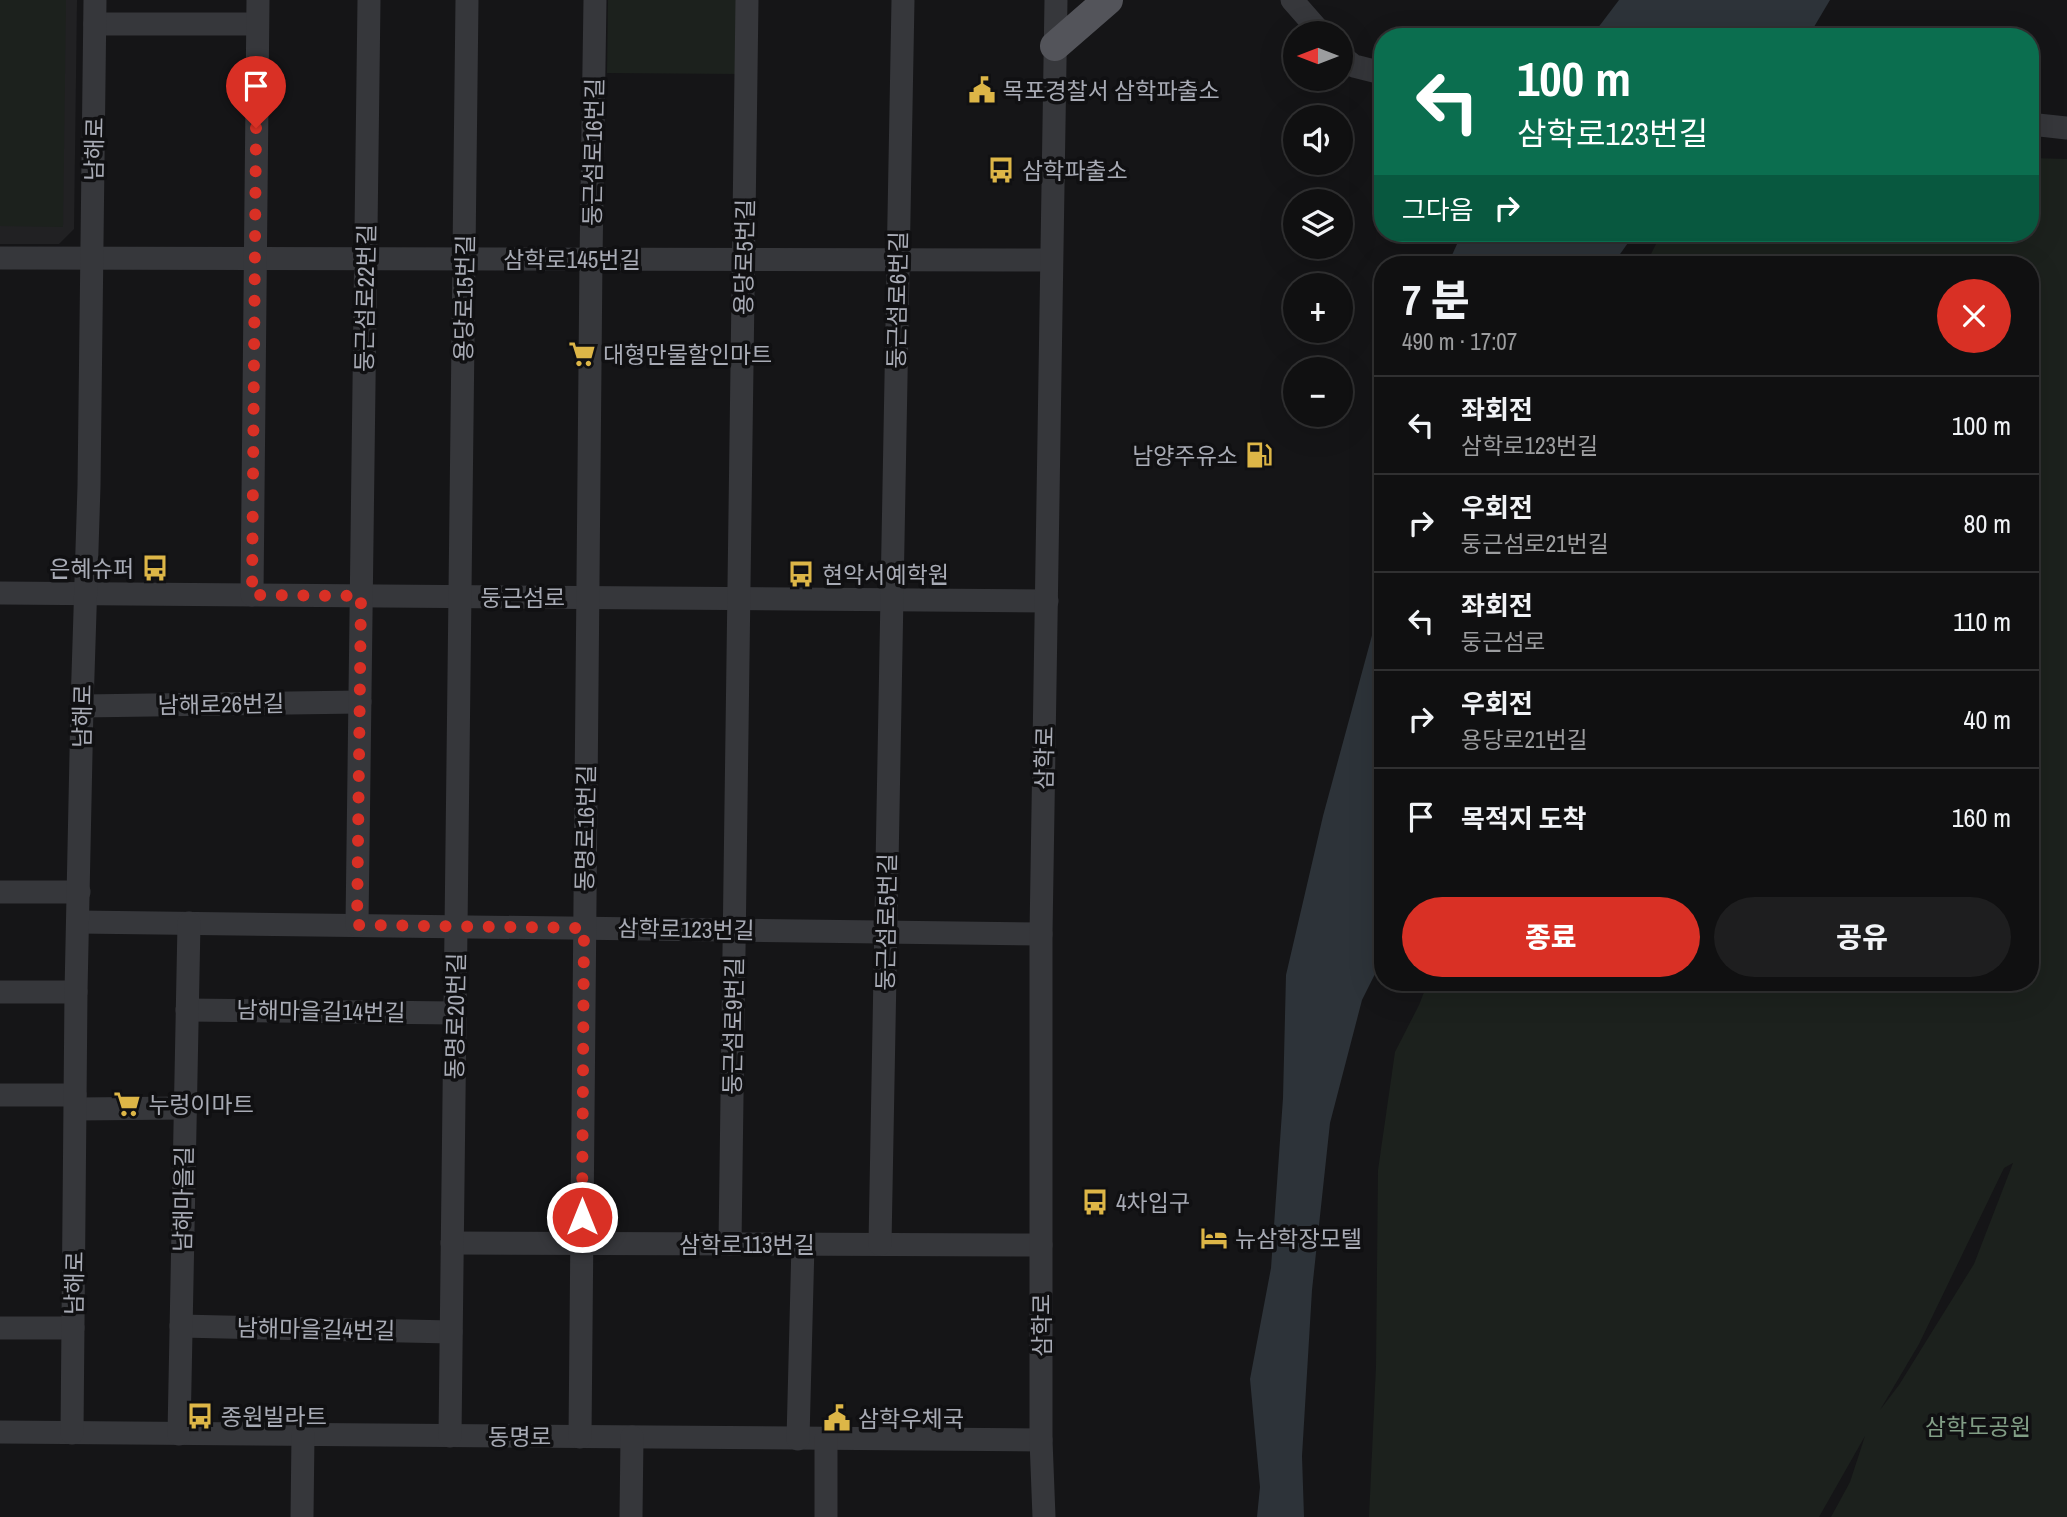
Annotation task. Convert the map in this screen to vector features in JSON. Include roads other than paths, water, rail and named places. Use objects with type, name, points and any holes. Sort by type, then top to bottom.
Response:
[{"type":"main road","points":[[1055,46],[1108,0]]},
{"type":"street","name":"남해로","points":[[72,1433],[76,992],[89,486],[95,0]]},
{"type":"street","points":[[252,595],[258,0]]},
{"type":"street","name":"둥근섬로22번길","points":[[357,925],[369,0]]},
{"type":"street","name":"용당로15번길","points":[[460,597],[467,0]]},
{"type":"street","name":"둥근섬로16번길","points":[[587,598],[595,0]]},
{"type":"street","name":"용당로5번길","points":[[739,599],[747,0]]},
{"type":"street","name":"둥근섬로6번길","points":[[892,600],[903,0]]},
{"type":"street","name":"삼학로","points":[[1044,1517],[1041,1440],[1041,934],[1056,0]]},
{"type":"street","points":[[1292,0],[1310,21]]},
{"type":"street","points":[[95,24],[257,24]]},
{"type":"street","points":[[1353,65],[1374,72]]},
{"type":"street","points":[[2039,125],[2067,128]]},
{"type":"street","name":"삼학로145번길","points":[[0,258],[1051,260]]},
{"type":"street","name":"둥근섬로","points":[[0,593],[1047,601]]},
{"type":"street","name":"동명로20번길","points":[[450,1436],[460,597]]},
{"type":"street","name":"동명로16번길","points":[[580,1437],[587,598]]},
{"type":"street","name":"둥근섬로9번길","points":[[730,1244],[739,599]]},
{"type":"street","name":"둥근섬로5번길","points":[[880,1244],[892,600]]},
{"type":"street","name":"남해로26번길","points":[[82,706],[360,702]]},
{"type":"street","points":[[0,892],[79,892]]},
{"type":"street","name":"삼학로123번길","points":[[78,922],[1041,934]]},
{"type":"street","name":"남해마을길","points":[[179,1433],[189,923]]},
{"type":"street","points":[[0,992],[76,992]]},
{"type":"street","name":"남해마을길14번길","points":[[187,1010],[455,1013]]},
{"type":"street","points":[[0,1095],[185,1108]]},
{"type":"street","name":"삼학로113번길","points":[[452,1243],[1041,1245]]},
{"type":"street","points":[[798,1439],[803,1244]]},
{"type":"street","name":"남해마을길4번길","points":[[181,1326],[451,1332]]},
{"type":"street","points":[[0,1328],[73,1328]]},
{"type":"street","name":"동명로","points":[[0,1432],[1041,1440]]},
{"type":"street","points":[[302,1517],[303,1435]]},
{"type":"street","points":[[631,1517],[632,1437]]},
{"type":"street","points":[[826,1439],[826,1517]]},
{"type":"place","name":"목포경찰서 삼학파출소","points":[[982,90]]},
{"type":"place","name":"삼학파출소","points":[[1001,170]]},
{"type":"place","name":"대형만물할인마트","points":[[582,354]]},
{"type":"place","name":"남양주유소","points":[[1259,455]]},
{"type":"place","name":"은혜슈퍼","points":[[155,568]]},
{"type":"place","name":"현악서예학원","points":[[801,574]]},
{"type":"place","name":"누렁이마트","points":[[127,1104]]},
{"type":"place","name":"4차입구","points":[[1095,1202]]},
{"type":"place","name":"뉴삼학장모텔","points":[[1214,1238]]},
{"type":"place","name":"종원빌라트","points":[[200,1416]]},
{"type":"place","name":"삼학우체국","points":[[837,1418]]},
{"type":"park label","name":"삼학도공원","points":[[1978,1426]]}]
